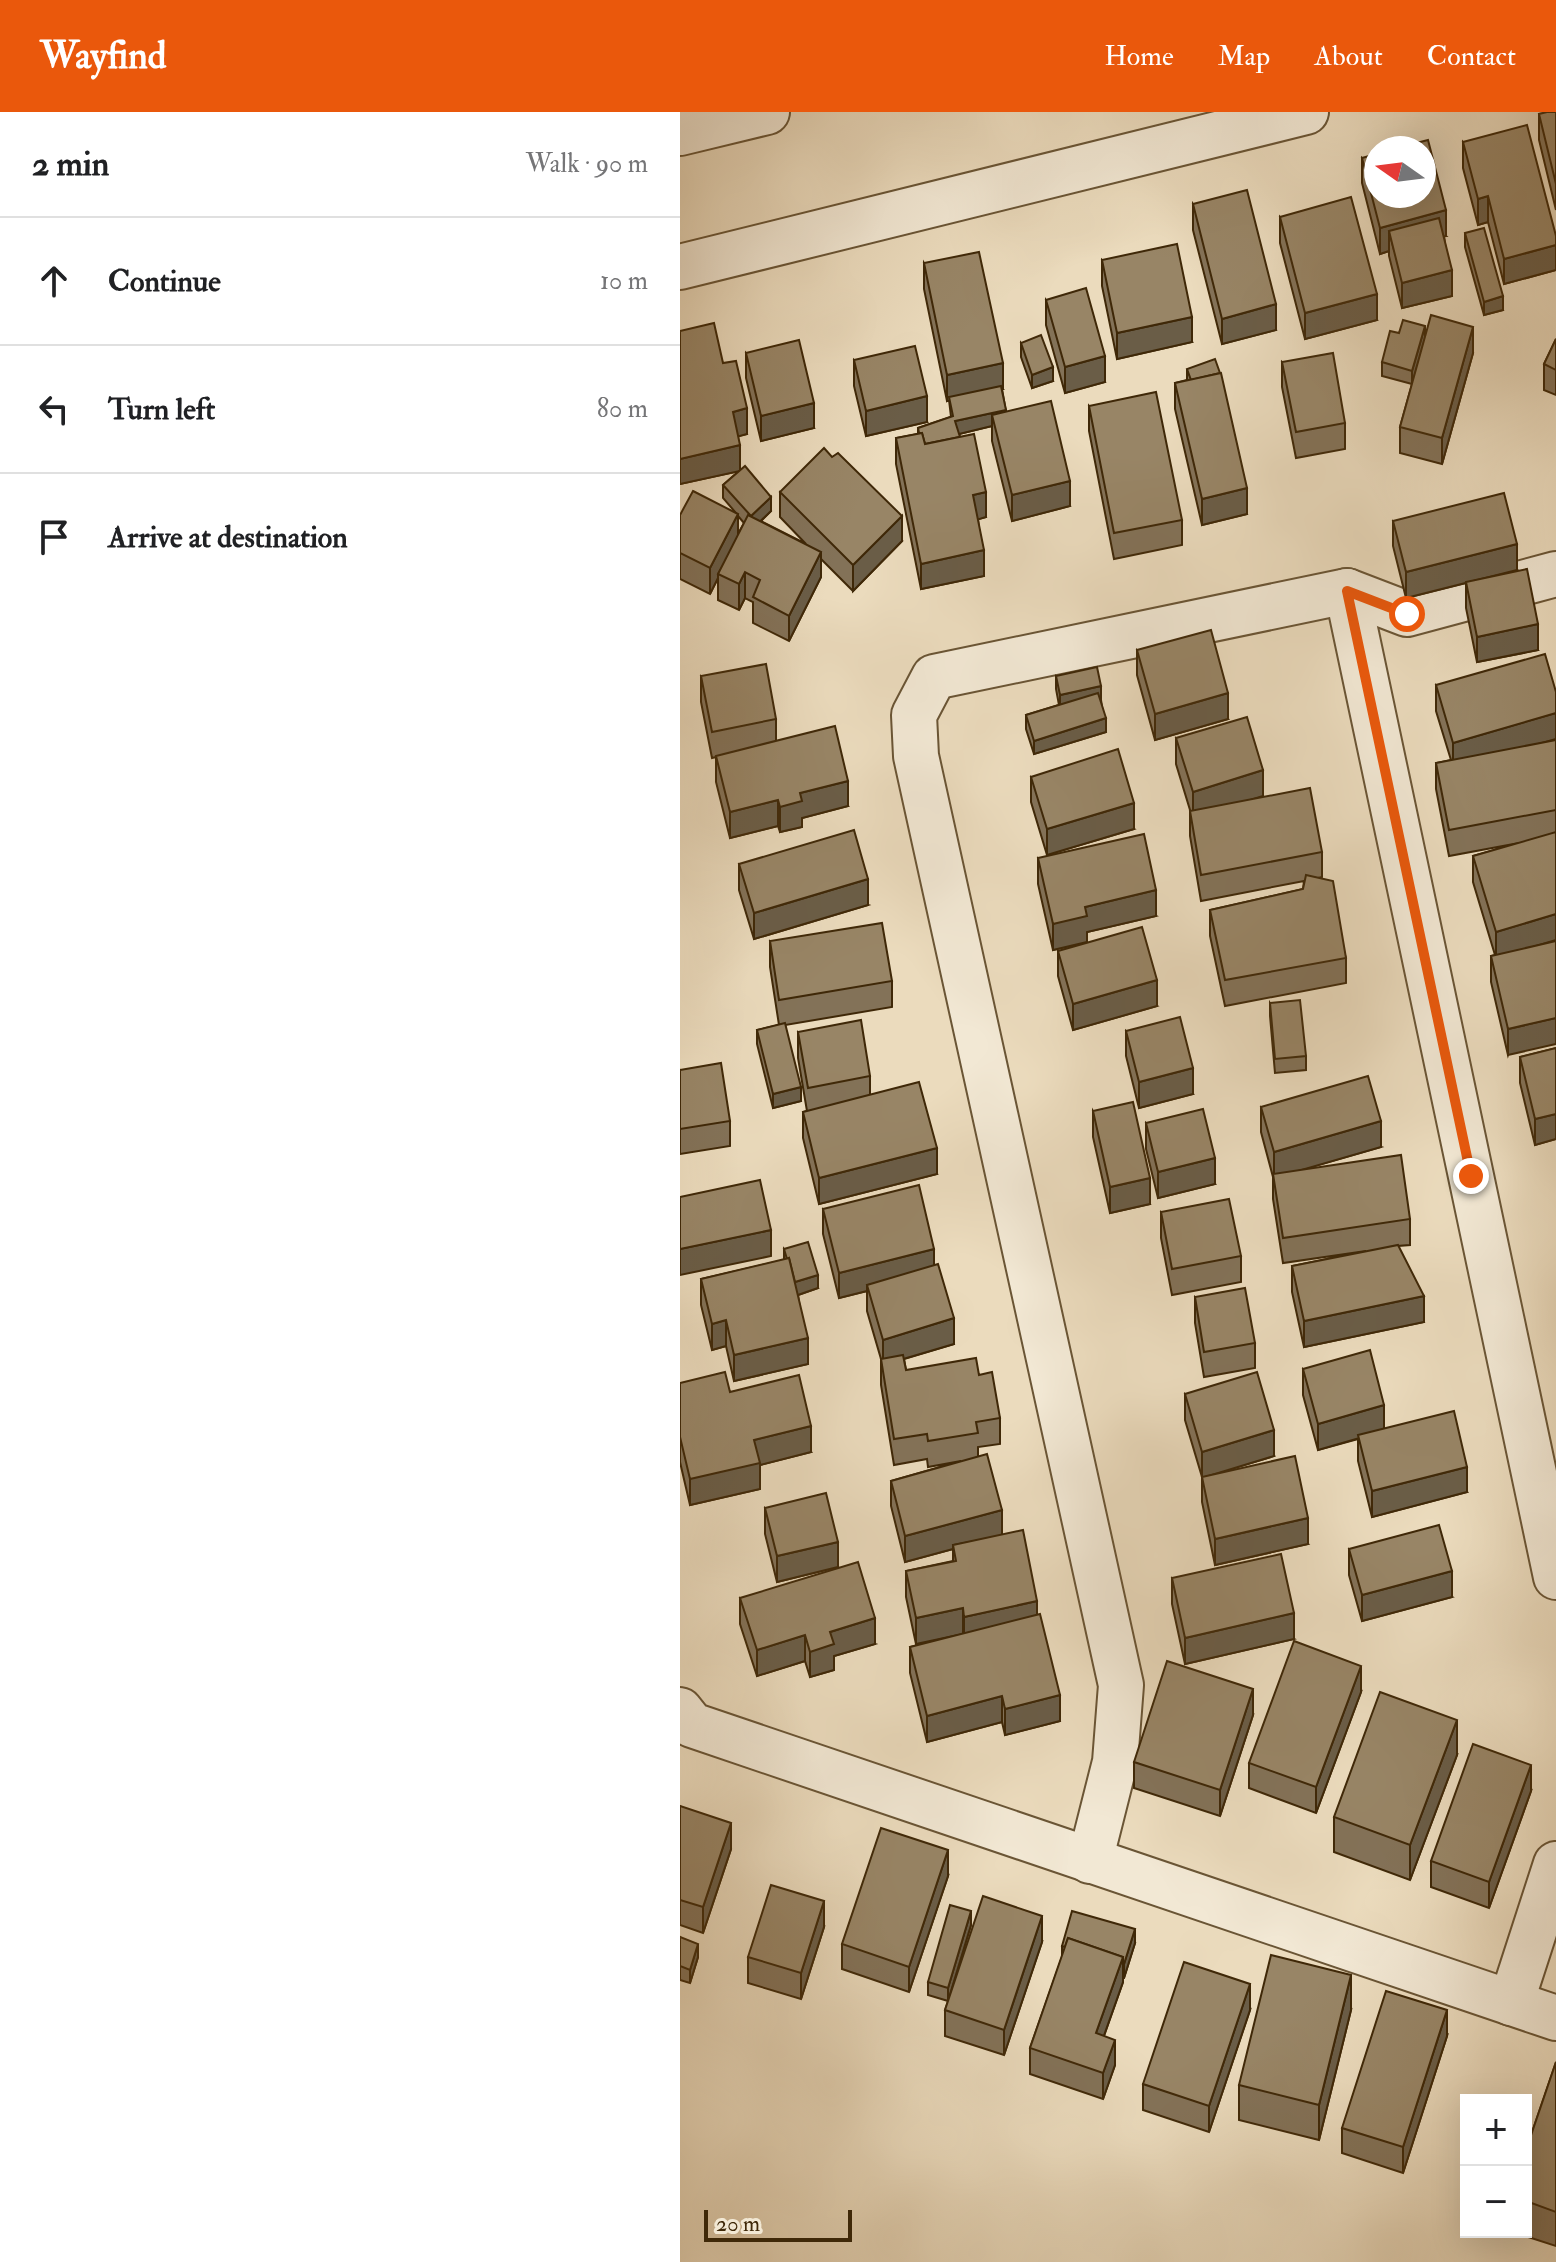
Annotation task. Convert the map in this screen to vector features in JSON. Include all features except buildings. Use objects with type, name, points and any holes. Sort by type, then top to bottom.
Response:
[{"type":"street","points":[[680,133],[767,112]]},
{"type":"street","points":[[680,267],[1306,112]]},
{"type":"street","points":[[1090,1861],[1115,1762],[1121,1685],[916,756],[914,715],[934,677],[1347,591],[1407,614],[1556,574]]},
{"type":"street","points":[[1347,591],[1556,1577]]},
{"type":"street","points":[[680,1710],[692,1725],[1556,2018]]},
{"type":"street","points":[[1511,2003],[1556,1864]]},
{"type":"route","points":[[1407,614],[1347,591],[1471,1176]]}]
